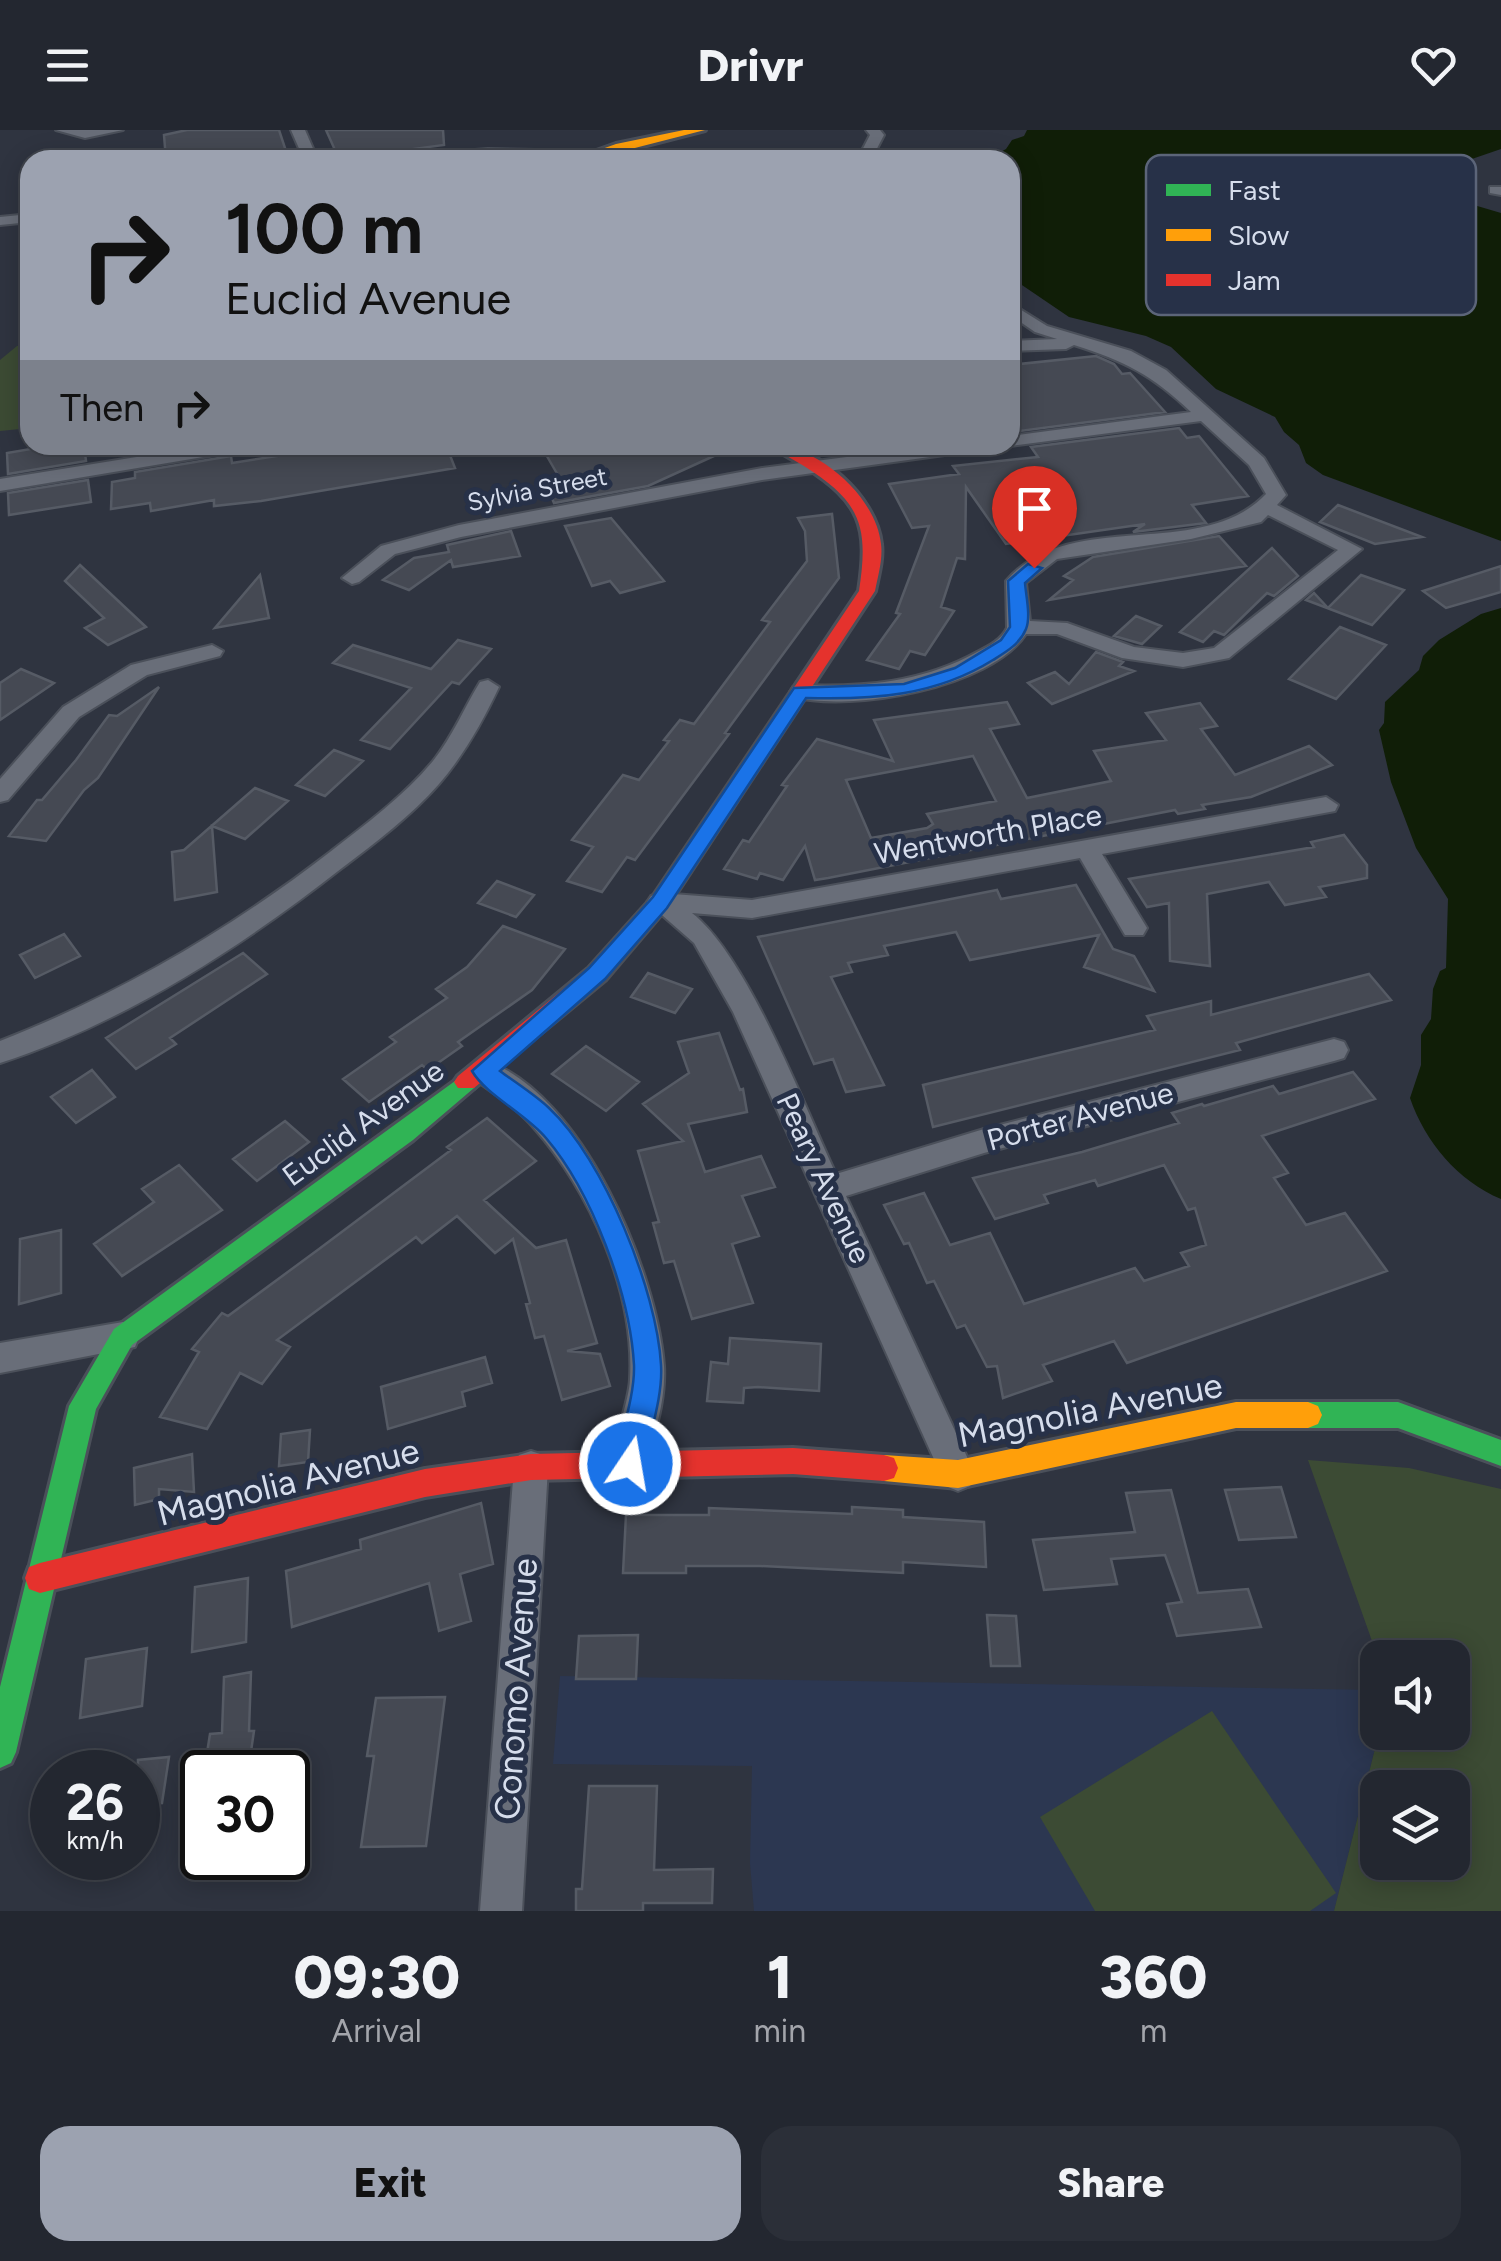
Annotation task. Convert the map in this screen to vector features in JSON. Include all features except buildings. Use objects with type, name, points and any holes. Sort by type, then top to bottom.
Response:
[{"type":"street","points":[[63,130],[85,134],[116,130]]},
{"type":"street","points":[[617,150],[700,130]]},
{"type":"street","points":[[801,692],[862,694],[906,690],[961,672],[1007,644],[1019,627],[1016,581],[1051,554],[1254,518],[1276,495],[1258,462],[1208,415],[1140,362],[1035,325],[1020,315]]},
{"type":"street","points":[[1020,341],[1035,325]]},
{"type":"street","points":[[1020,346],[1087,344]]},
{"type":"street","points":[[1020,440],[1208,415]]},
{"type":"street","points":[[0,485],[165,455]]},
{"type":"street","name":"Euclid Avenue","points":[[0,1752],[83,1406],[122,1336],[406,1134],[597,974],[660,902],[867,591],[873,541],[859,506],[816,467],[795,455]]},
{"type":"street","name":"Sylvia Street","points":[[352,578],[388,550],[459,530],[594,502],[907,455]]},
{"type":"street","points":[[1019,627],[1059,628],[1130,652],[1183,660],[1220,652],[1352,548],[1266,506]]},
{"type":"street","points":[[0,794],[71,712],[139,670],[212,652]]},
{"type":"street","points":[[0,1052],[95,1016],[236,933],[314,878],[404,805],[442,764],[488,686]]},
{"type":"street","name":"Wentworth Place","points":[[660,902],[752,909],[1326,805]]},
{"type":"street","points":[[1087,850],[1134,928]]},
{"type":"street","name":"Peary Avenue","points":[[660,902],[703,936],[746,1011],[958,1474]]},
{"type":"street","name":"Porter Avenue","points":[[829,1189],[984,1141],[1334,1050]]},
{"type":"street","points":[[484,1071],[541,1115],[562,1139],[608,1218],[635,1302],[648,1367],[630,1464]]},
{"type":"street","points":[[0,1358],[122,1336]]},
{"type":"street","name":"Magnolia Avenue","points":[[40,1578],[426,1483],[532,1467],[793,1460],[958,1474],[1048,1452],[1236,1416],[1398,1415],[1501,1453]]},
{"type":"street","name":"Conomo Avenue","points":[[501,1911],[532,1467]]},
{"type":"shaded area","points":[[1027,130],[1501,130],[1501,149],[1476,158],[1146,155],[1146,315],[1476,315],[1476,206],[1501,213],[1501,541],[1323,475],[1306,463],[1299,445],[1275,417],[1216,389],[1171,347],[1146,336],[1069,317],[1020,284],[1020,150],[1004,150],[1012,140],[1024,136]]},
{"type":"shaded area","points":[[20,345],[20,429],[0,431],[0,360]]},
{"type":"shaded area","points":[[1501,608],[1501,1199],[1471,1182],[1445,1158],[1424,1130],[1410,1098],[1421,1065],[1421,1035],[1431,1019],[1433,989],[1440,971],[1446,968],[1448,899],[1416,848],[1391,782],[1379,730],[1384,723],[1385,702],[1419,670],[1423,656],[1439,640],[1481,614]]},
{"type":"shaded area","points":[[1308,1460],[1409,1468],[1501,1489],[1501,1911],[1334,1911],[1360,1808],[1360,1880],[1470,1880],[1470,1770],[1370,1770],[1375,1750],[1470,1750],[1470,1640],[1372,1640]]},
{"type":"shaded area","points":[[560,1676],[1360,1690],[1360,1750],[1375,1750],[1370,1770],[1360,1770],[1360,1808],[1334,1911],[754,1911],[750,1863],[752,1766],[553,1764]]},
{"type":"shaded area","points":[[1212,1711],[1336,1893],[1310,1911],[1095,1911],[1040,1817]]},
{"type":"traffic: fast","points":[[0,1752],[83,1406],[123,1337],[405,1133],[466,1082]]},
{"type":"traffic: fast","points":[[1308,1415],[1398,1415],[1501,1453]]},
{"type":"traffic: slow","points":[[608,150],[700,130]]},
{"type":"traffic: slow","points":[[884,1468],[958,1474],[1236,1415],[1308,1415]]},
{"type":"traffic: jam","points":[[466,1082],[597,974],[660,902],[867,591],[873,544],[862,511],[824,472],[796,455]]},
{"type":"traffic: jam","points":[[40,1578],[425,1483],[531,1467],[793,1461],[884,1468]]},
{"type":"route","points":[[630,1464],[648,1367],[635,1302],[608,1218],[562,1139],[541,1115],[484,1071],[597,974],[660,902],[801,692],[862,694],[906,690],[961,672],[1007,644],[1019,627],[1016,581],[1034,568]]}]
